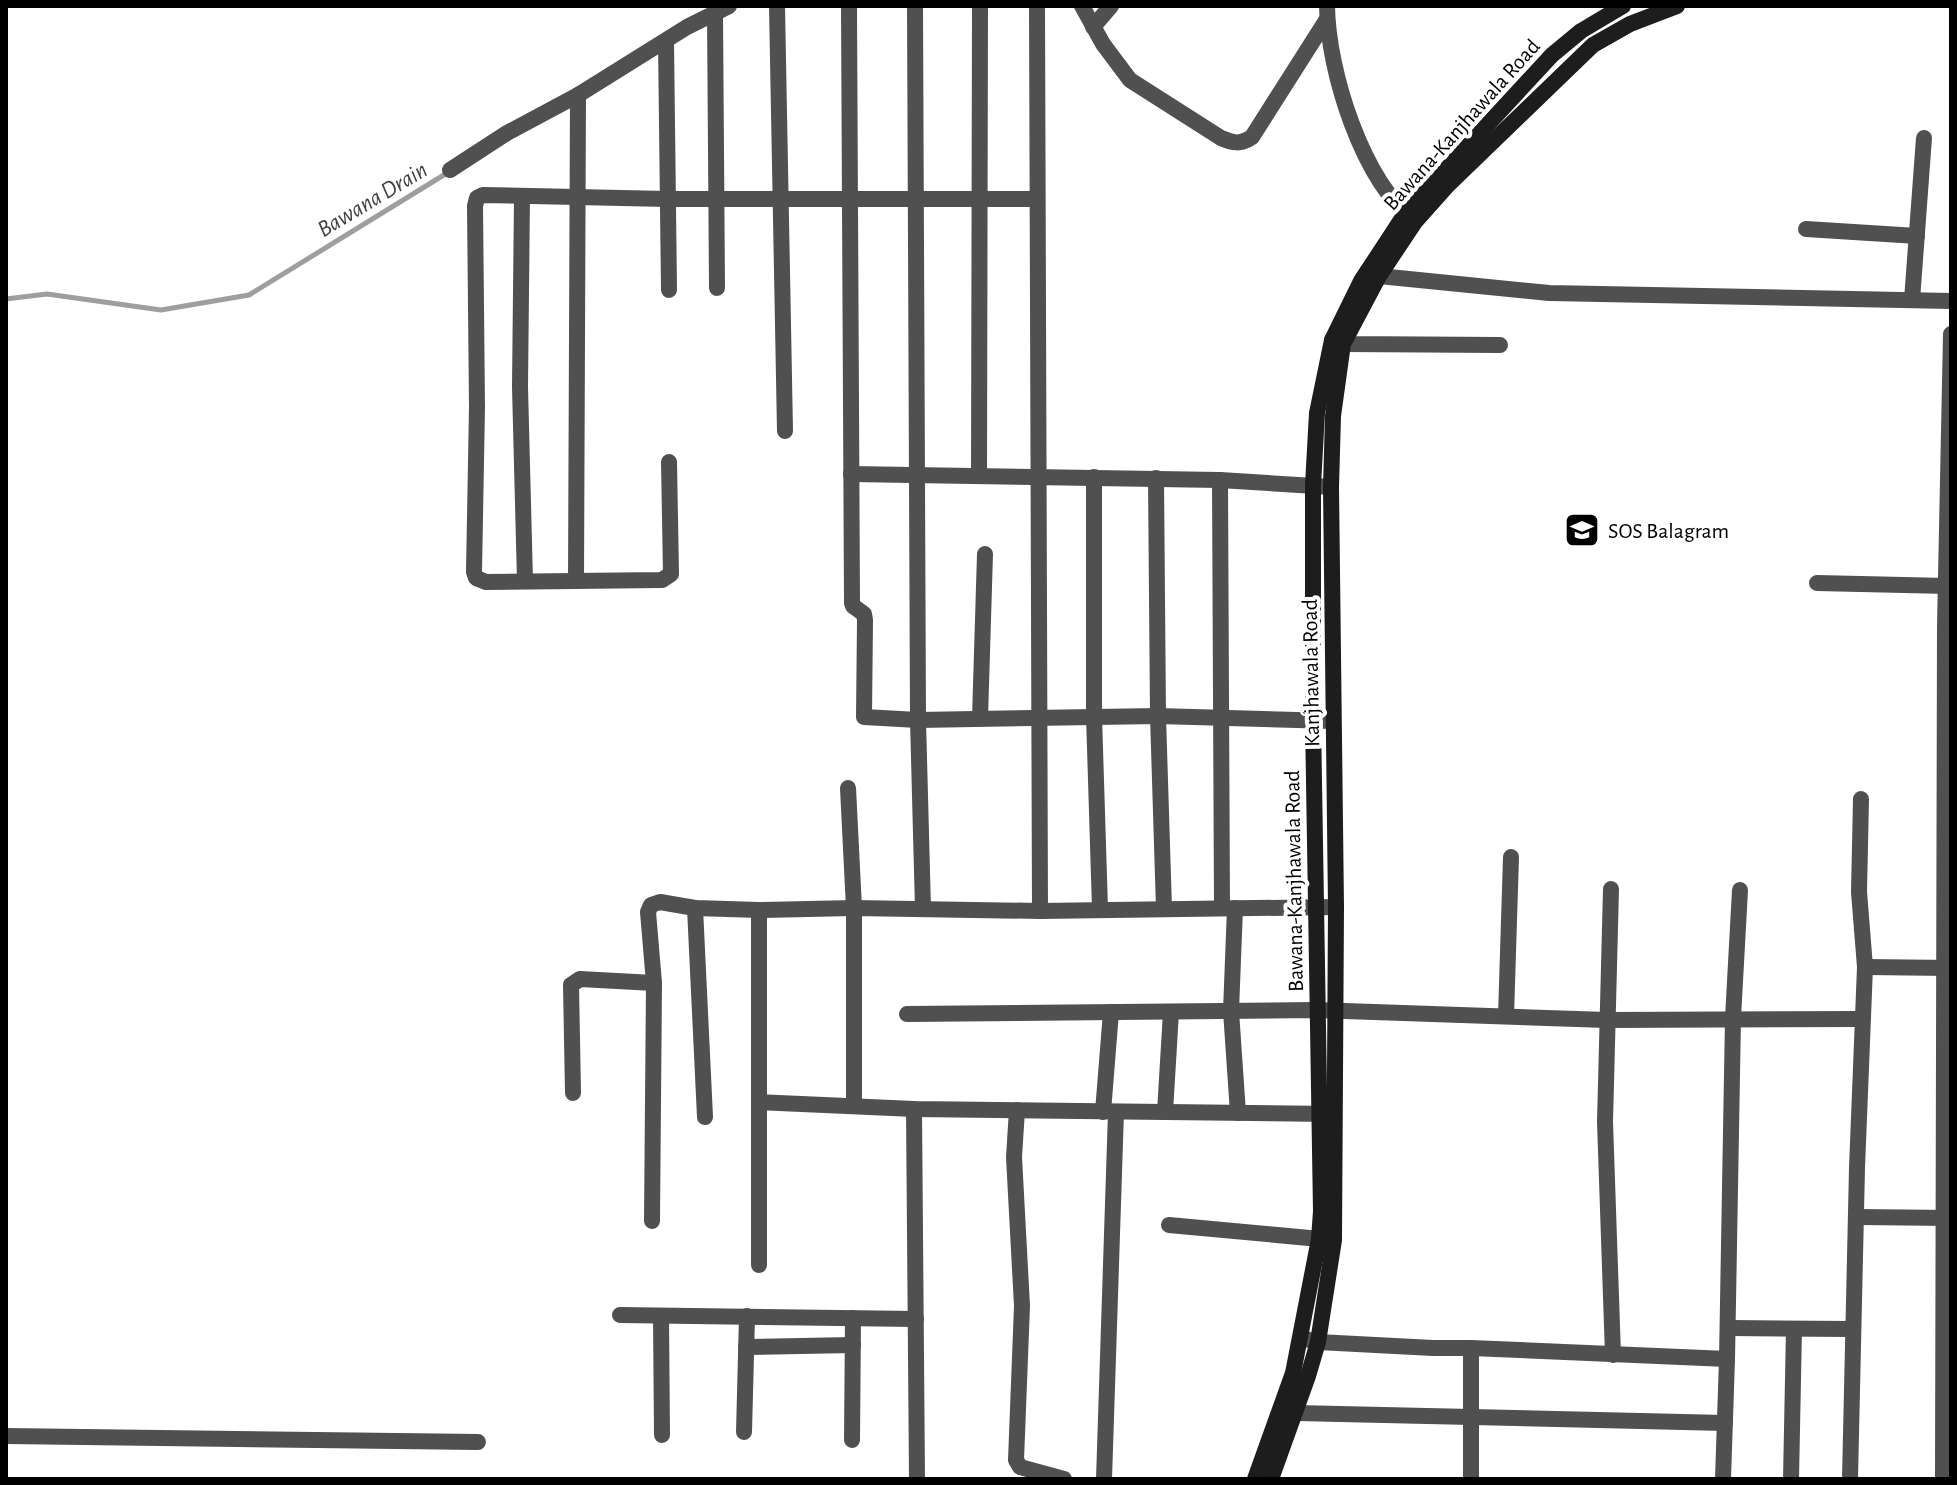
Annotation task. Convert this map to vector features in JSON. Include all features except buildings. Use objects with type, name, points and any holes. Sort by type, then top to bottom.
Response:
[{"type":"main road","name":"Bawana-Kanjhawala Road","points":[[1255,1479],[1293,1373],[1310,1340],[1326,1240],[1327,1163],[1317,1114],[1313,720],[1322,486],[1317,413],[1338,342],[1373,274],[1410,218],[1552,55],[1581,31],[1623,6]]},
{"type":"main road","points":[[1410,218],[1593,45],[1630,24],[1677,6]]},
{"type":"main road","name":"Kanjhawala Road","points":[[1322,486],[1333,721],[1336,907],[1335,1114],[1327,1163]]},
{"type":"main road","points":[[1271,1479],[1296,1413],[1310,1340]]},
{"type":"street","points":[[777,6],[785,431]]},
{"type":"street","points":[[849,6],[852,603],[864,614],[865,620],[864,717],[918,720],[1158,716],[1333,721]]},
{"type":"street","points":[[915,6],[918,720],[923,909]]},
{"type":"street","points":[[979,476],[980,6]]},
{"type":"street","points":[[1037,6],[1040,911]]},
{"type":"street","points":[[1082,6],[1130,80],[1221,138],[1234,143],[1252,137],[1327,13]]},
{"type":"street","points":[[1093,27],[1111,6]]},
{"type":"street","points":[[450,170],[507,133],[722,10]]},
{"type":"street","points":[[717,288],[722,10]]},
{"type":"street","points":[[1327,13],[1342,98],[1364,154],[1410,218]]},
{"type":"street","points":[[666,41],[669,290]]},
{"type":"street","points":[[576,581],[578,95]]},
{"type":"street","points":[[1912,300],[1924,138]]},
{"type":"street","points":[[669,462],[671,574],[668,578],[486,582],[476,578],[477,198],[483,195],[667,199],[1037,199]]},
{"type":"street","points":[[522,197],[520,387],[525,581]]},
{"type":"street","points":[[1806,229],[1917,236]]},
{"type":"street","points":[[1373,274],[1549,293],[1951,301]]},
{"type":"street","points":[[1943,1479],[1951,334]]},
{"type":"street","points":[[1338,342],[1500,345]]},
{"type":"street","points":[[851,474],[1156,478],[1322,486]]},
{"type":"street","points":[[1094,477],[1094,716],[1100,909]]},
{"type":"street","points":[[1156,478],[1158,716],[1164,909]]},
{"type":"street","points":[[1220,480],[1220,718],[1238,1113]]},
{"type":"street","points":[[980,718],[985,554]]},
{"type":"street","points":[[1817,583],[1947,586]]},
{"type":"street","points":[[848,788],[854,908],[854,1105]]},
{"type":"street","points":[[1850,1479],[1865,967],[1859,892],[1861,799]]},
{"type":"street","points":[[1506,1016],[1511,857]]},
{"type":"street","points":[[1611,889],[1605,1122],[1613,1355]]},
{"type":"street","points":[[1723,1479],[1729,1328],[1733,1018],[1740,890]]},
{"type":"street","points":[[652,1221],[654,983],[648,912],[651,905],[660,902],[695,908],[759,910],[1040,911],[1336,907]]},
{"type":"street","points":[[695,908],[705,1117]]},
{"type":"street","points":[[759,910],[759,1265]]},
{"type":"street","points":[[1865,967],[1948,968]]},
{"type":"street","points":[[573,1093],[571,985],[580,979],[654,983]]},
{"type":"street","points":[[907,1014],[1316,1010],[1607,1020],[1862,1019]]},
{"type":"street","points":[[1104,1479],[1111,1012]]},
{"type":"street","points":[[1165,1112],[1171,1012]]},
{"type":"street","points":[[759,1102],[914,1109],[1335,1114]]},
{"type":"street","points":[[914,1109],[917,1479]]},
{"type":"street","points":[[1017,1110],[1015,1183],[1022,1320],[1016,1460],[1020,1467],[1056,1478]]},
{"type":"street","points":[[1857,1217],[1947,1218]]},
{"type":"street","points":[[1169,1225],[1326,1240]]},
{"type":"street","points":[[620,1315],[916,1319]]},
{"type":"street","points":[[661,1316],[662,1435]]},
{"type":"street","points":[[744,1432],[747,1316]]},
{"type":"street","points":[[852,1440],[853,1318]]},
{"type":"street","points":[[1729,1328],[1852,1329]]},
{"type":"street","points":[[1791,1479],[1794,1329]]},
{"type":"street","points":[[1310,1340],[1727,1359]]},
{"type":"street","points":[[746,1347],[853,1345]]},
{"type":"street","points":[[1471,1348],[1471,1479]]},
{"type":"street","points":[[1296,1413],[1725,1423]]},
{"type":"street","points":[[6,1436],[478,1442]]},
{"type":"waterway","name":"Bawana Drain","points":[[6,299],[47,294],[161,310],[249,295],[447,173]]},
{"type":"place","name":"SOS Balagram","points":[[1582,530]]}]
